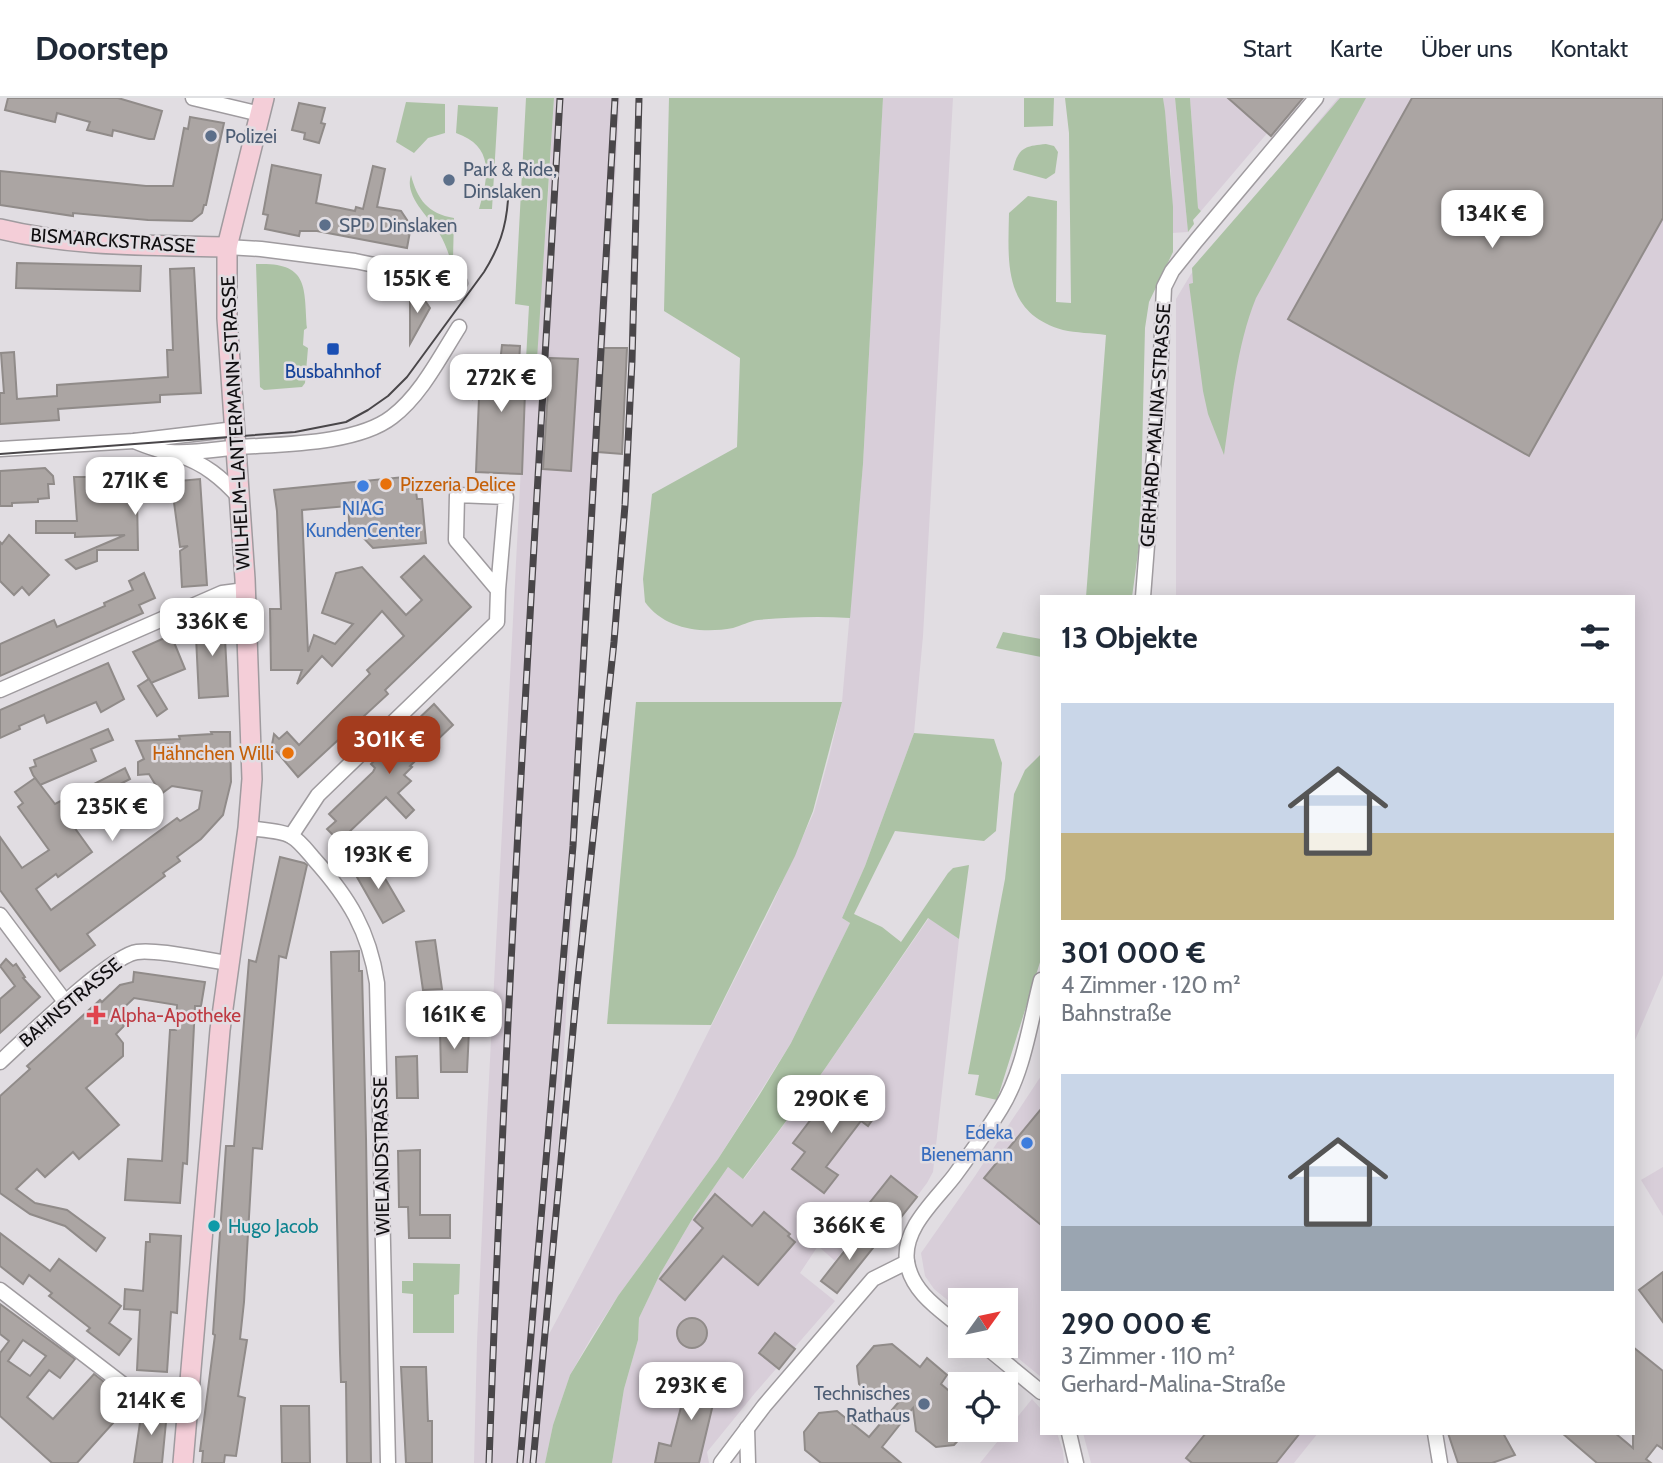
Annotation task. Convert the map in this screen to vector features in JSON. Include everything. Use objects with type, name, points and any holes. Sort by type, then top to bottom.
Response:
[{"type":"main road","name":"WILHELM-LANTERMANN-STRASSE","points":[[183,1463],[220,1030],[248,828],[252,779],[245,590],[227,318],[227,247],[262,106]]},
{"type":"main road","name":"BISMARCKSTRASSE","points":[[0,229],[29,236],[54,238],[227,247]]},
{"type":"street","points":[[193,98],[262,106]]},
{"type":"street","name":"GERHARD-MALINA-STRASSE","points":[[1143,595],[1164,287],[1172,271],[1196,241],[1316,98]]},
{"type":"street","points":[[227,247],[261,248],[355,261],[460,283]]},
{"type":"street","points":[[0,449],[134,440],[333,439],[366,430],[393,417],[406,406],[459,327]]},
{"type":"street","points":[[170,452],[235,438]]},
{"type":"street","points":[[134,440],[191,459],[209,469],[240,498]]},
{"type":"street","points":[[248,828],[291,836],[318,794],[497,622],[506,497],[457,495],[456,540],[498,590]]},
{"type":"street","points":[[0,690],[222,593],[245,590]]},
{"type":"street","name":"WIELANDSTRASSE","points":[[291,836],[330,877],[352,906],[367,936],[375,971],[388,1463]]},
{"type":"street","points":[[0,915],[66,1003]]},
{"type":"street","name":"BAHNSTRASSE","points":[[0,1062],[66,1003],[127,954],[147,951],[228,963]]},
{"type":"street","points":[[948,1317],[915,1285],[907,1262],[908,1243],[918,1222],[954,1175],[1013,1086],[1040,984]]},
{"type":"street","points":[[721,1463],[747,1428],[873,1279],[907,1262]]},
{"type":"street","points":[[0,1290],[130,1389],[153,1398],[189,1402]]},
{"type":"street","points":[[1000,1358],[1040,1391]]},
{"type":"street","points":[[747,1428],[748,1463]]},
{"type":"street","points":[[1069,1435],[1076,1463]]},
{"type":"street","points":[[1436,1435],[1440,1463]]},
{"type":"shaded area","points":[[554,98],[620,98],[547,1338],[673,1102],[771,907],[814,812],[830,753],[842,702],[863,464],[883,98],[953,98],[923,636],[914,733],[865,866],[842,918],[850,923],[791,1043],[718,1159],[618,1296],[591,1338],[570,1375],[553,1425],[545,1463],[474,1463],[487,1117],[530,295],[546,231]]},
{"type":"shaded area","points":[[1163,98],[1175,98],[1188,232],[1172,233],[1171,174]]},
{"type":"shaded area","points":[[1190,98],[1297,98],[1201,211],[1198,208]]},
{"type":"shaded area","points":[[1338,98],[1663,98],[1663,975],[1635,1040],[1635,595],[1176,595],[1176,299],[1191,274]]},
{"type":"shaded area","points":[[929,918],[959,939],[933,1172],[927,1183],[881,1244],[860,1227],[835,1261],[818,1246],[800,1273],[835,1301],[707,1452],[709,1463],[612,1463],[624,1389],[638,1340],[639,1318],[660,1274],[694,1216],[728,1167],[744,1179],[824,1070]]},
{"type":"shaded area","points":[[1040,1078],[1040,1376],[1018,1358],[1018,1288],[948,1288],[948,1300],[934,1289],[925,1276],[921,1253]]},
{"type":"shaded area","points":[[1663,1167],[1663,1216],[1641,1180]]},
{"type":"shaded area","points":[[1032,1399],[1040,1408],[1040,1435],[1058,1435],[1064,1463],[980,1463],[997,1442],[1018,1442],[1018,1416]]},
{"type":"shaded area","points":[[1084,1435],[1316,1435],[1294,1463],[1091,1463]]},
{"type":"green space","points":[[526,98],[554,98],[537,359],[526,359],[529,306],[515,304]]},
{"type":"green space","points":[[669,98],[883,98],[863,464],[850,618],[770,619],[721,630],[696,630],[662,618],[645,602],[643,579],[652,494],[737,447],[740,358],[664,311]]},
{"type":"green space","points":[[1024,98],[1054,98],[1053,126],[1024,127]]},
{"type":"green space","points":[[1065,98],[1163,98],[1173,207],[1173,252],[1149,302],[1145,328],[1140,538],[1132,595],[1086,595],[1106,335],[1063,330],[1043,322],[1029,312],[1019,299],[1010,268],[1009,213],[1028,196],[1057,201],[1056,302],[1071,303],[1069,133]]},
{"type":"green space","points":[[1175,98],[1190,98],[1198,208],[1201,211],[1188,232]]},
{"type":"green space","points":[[1340,98],[1366,98],[1256,298],[1239,355],[1224,455],[1208,414],[1203,391],[1189,284],[1193,283],[1192,268]]},
{"type":"green space","points":[[406,102],[445,104],[445,133],[428,138],[414,153],[396,142]]},
{"type":"green space","points":[[458,105],[498,107],[492,209],[479,209],[485,185],[486,164],[477,146],[456,133]]},
{"type":"green space","points":[[1046,144],[1054,146],[1058,152],[1055,173],[1046,179],[1013,170],[1017,157],[1023,150]]},
{"type":"green space","points":[[411,175],[425,204],[437,213],[454,218],[453,259],[450,258],[439,233],[414,198]]},
{"type":"green space","points":[[256,264],[286,267],[295,272],[304,289],[307,328],[304,330],[303,345],[308,348],[305,383],[302,387],[264,390],[260,387]]},
{"type":"green space","points":[[1003,632],[1040,639],[1040,657],[996,648]]},
{"type":"green space","points":[[636,702],[842,702],[813,811],[795,856],[711,1025],[607,1024]]},
{"type":"green space","points":[[914,733],[994,739],[1002,763],[996,831],[984,841],[895,831],[854,914],[882,927],[901,942],[948,873],[953,868],[969,865],[959,939],[928,918],[824,1070],[743,1179],[728,1167],[694,1216],[660,1274],[639,1318],[638,1340],[624,1389],[612,1463],[545,1463],[553,1425],[570,1375],[618,1296],[718,1159],[791,1043],[850,923],[842,918],[865,866]]},
{"type":"green space","points":[[1040,755],[1040,962],[997,1100],[975,1095],[979,1075],[968,1074],[1005,879],[1014,794],[1025,770]]},
{"type":"green space","points":[[413,1263],[460,1264],[459,1294],[454,1295],[454,1333],[413,1333],[413,1294],[402,1293],[402,1281],[413,1281]]},
{"type":"building","points":[[8,98],[118,98],[162,111],[154,139],[113,130],[112,136],[87,130],[90,122],[57,113],[55,122],[5,110]]},
{"type":"building","points":[[1228,98],[1303,98],[1271,136]]},
{"type":"building","points":[[1412,98],[1663,98],[1663,218],[1529,456],[1288,319]]},
{"type":"building","points":[[299,103],[325,108],[321,123],[325,124],[319,143],[304,139],[305,133],[292,130]]},
{"type":"building","points":[[190,117],[224,123],[206,205],[202,213],[192,221],[73,213],[73,216],[0,205],[0,171],[146,186],[173,186],[184,128],[188,129]]},
{"type":"building","points":[[272,165],[321,175],[316,203],[355,211],[356,207],[363,209],[373,166],[385,169],[377,207],[401,211],[411,226],[407,248],[317,231],[300,231],[299,236],[265,229],[268,215],[263,214]]},
{"type":"building","points":[[17,263],[141,266],[140,291],[16,288]]},
{"type":"building","points":[[194,268],[201,393],[160,395],[160,402],[58,409],[59,420],[0,424],[0,393],[4,393],[1,353],[14,352],[17,399],[57,396],[57,385],[168,377],[167,350],[173,350],[170,269]]},
{"type":"building","points":[[410,297],[426,302],[430,308],[410,344]]},
{"type":"building","points":[[502,345],[520,346],[519,364],[526,364],[522,474],[476,472],[479,398],[473,399],[472,385],[480,387],[481,362],[500,363]]},
{"type":"building","points":[[604,348],[627,348],[622,454],[598,452]]},
{"type":"building","points":[[550,358],[578,359],[571,471],[543,469]]},
{"type":"building","points":[[45,468],[53,476],[54,484],[48,484],[49,498],[38,499],[38,502],[0,506],[0,471]]},
{"type":"building","points":[[167,471],[168,482],[200,479],[207,585],[182,587],[180,551],[188,546],[180,547],[173,495],[137,498],[138,550],[97,550],[97,561],[76,569],[66,560],[125,535],[75,537],[75,533],[36,533],[36,521],[77,521],[74,477],[116,477],[116,474]]},
{"type":"building","points":[[414,476],[417,499],[422,499],[426,543],[373,548],[356,530],[350,535],[348,506],[302,510],[308,652],[314,635],[335,644],[353,624],[322,613],[336,573],[362,567],[406,615],[422,600],[401,577],[424,556],[471,607],[385,690],[388,694],[298,777],[277,752],[271,750],[274,734],[279,739],[287,732],[299,745],[370,674],[367,670],[404,636],[382,611],[332,666],[322,656],[297,684],[302,670],[271,670],[270,609],[281,609],[274,490]]},
{"type":"building","points":[[9,535],[49,575],[29,595],[22,587],[14,595],[0,581],[0,542],[2,544]]},
{"type":"building","points":[[144,573],[155,598],[139,605],[143,613],[0,676],[0,644],[54,620],[57,627],[105,606],[104,603],[133,590],[129,581]]},
{"type":"building","points":[[217,615],[224,619],[228,696],[199,698],[196,637],[191,627]]},
{"type":"building","points":[[171,635],[185,669],[151,683],[133,652]]},
{"type":"building","points":[[108,663],[124,699],[101,712],[96,702],[47,723],[44,715],[0,738],[0,710]]},
{"type":"building","points":[[149,679],[167,709],[157,716],[138,686]]},
{"type":"building","points":[[434,704],[453,725],[404,775],[411,781],[398,793],[414,810],[406,818],[386,797],[348,833],[357,843],[349,851],[327,829],[336,821],[329,814],[373,772],[375,768],[371,764]]},
{"type":"building","points":[[108,729],[113,740],[91,749],[96,761],[40,785],[30,768],[36,766],[34,760]]},
{"type":"building","points":[[211,732],[230,732],[231,782],[223,815],[201,839],[177,857],[180,861],[163,873],[165,876],[87,934],[95,945],[60,971],[0,890],[0,837],[22,868],[49,850],[18,807],[23,803],[15,792],[35,778],[55,804],[125,768],[130,779],[64,813],[92,852],[58,877],[56,874],[36,889],[51,910],[177,818],[180,821],[199,809],[202,791],[172,786],[161,794],[149,774],[138,775],[138,762],[144,759],[136,741],[180,739],[179,736],[212,734]]},
{"type":"building","points":[[280,857],[307,865],[286,958],[279,956],[262,1149],[253,1148],[240,1339],[247,1340],[238,1396],[245,1398],[236,1456],[225,1455],[224,1463],[202,1463],[203,1451],[200,1451],[215,1335],[226,1146],[234,1146],[249,960],[256,962]]},
{"type":"building","points":[[373,858],[404,911],[383,923],[353,870]]},
{"type":"building","points":[[435,940],[442,989],[423,990],[416,942]]},
{"type":"building","points":[[359,951],[359,971],[362,971],[366,1138],[371,1463],[347,1463],[346,1382],[341,1382],[340,1353],[331,952]]},
{"type":"building","points":[[6,959],[13,966],[16,964],[25,977],[23,978],[40,997],[0,1033],[0,999],[15,986],[0,966]]},
{"type":"building","points":[[134,972],[205,982],[201,1006],[195,1006],[187,1164],[183,1163],[180,1203],[125,1200],[128,1159],[162,1161],[170,1030],[176,1030],[177,1005],[134,998],[115,1016],[124,1026],[116,1034],[123,1043],[123,1056],[86,1088],[119,1125],[79,1159],[73,1152],[45,1177],[37,1169],[16,1189],[35,1203],[67,1210],[105,1238],[96,1251],[65,1226],[30,1214],[0,1193],[0,1096],[30,1069],[27,1066],[100,1000],[102,1002],[120,985],[133,982]]},
{"type":"building","points":[[440,1030],[469,1030],[467,1072],[441,1072]]},
{"type":"building","points":[[417,1056],[418,1098],[397,1098],[396,1057]]},
{"type":"building","points":[[849,1085],[880,1109],[868,1126],[861,1121],[826,1167],[838,1175],[824,1193],[792,1169],[805,1152],[793,1143],[828,1097],[835,1103]]},
{"type":"building","name":"Edeka Bienemann","points":[[1040,1110],[1040,1224],[984,1178]]},
{"type":"building","points":[[420,1150],[420,1215],[450,1215],[450,1238],[409,1238],[408,1207],[399,1207],[398,1151]]},
{"type":"building","points":[[891,1176],[917,1197],[894,1226],[867,1206]]},
{"type":"building","points":[[715,1194],[752,1226],[764,1212],[790,1234],[788,1236],[795,1242],[758,1285],[723,1256],[685,1300],[660,1279],[703,1228],[694,1220]]},
{"type":"building","points":[[861,1230],[877,1243],[837,1293],[821,1281]]},
{"type":"building","points":[[0,1233],[50,1271],[59,1259],[121,1306],[109,1323],[131,1339],[119,1355],[87,1331],[90,1328],[49,1296],[52,1293],[29,1275],[23,1284],[0,1266]]},
{"type":"building","points":[[150,1234],[181,1236],[177,1313],[171,1312],[167,1372],[137,1370],[140,1310],[124,1309],[125,1289],[143,1291],[146,1242],[150,1242]]},
{"type":"building","points":[[1663,1272],[1663,1322],[1639,1290]]},
{"type":"building","points":[[0,1304],[75,1359],[60,1378],[49,1370],[27,1397],[53,1419],[94,1374],[123,1397],[133,1401],[77,1463],[52,1463],[0,1416],[0,1353],[9,1341],[0,1334]],"holes":[[[23,1340],[46,1356],[30,1376],[8,1361]]]},
{"type":"building","points":[[692,1318],[698,1319],[706,1327],[706,1339],[698,1347],[692,1348],[686,1347],[678,1339],[677,1333],[678,1327],[686,1319]]},
{"type":"building","points":[[775,1333],[795,1349],[779,1369],[759,1353]]},
{"type":"building","name":"Technisches Rathaus","points":[[892,1344],[920,1367],[927,1358],[947,1375],[941,1384],[948,1390],[948,1442],[957,1442],[954,1445],[936,1447],[916,1431],[913,1408],[882,1447],[901,1463],[821,1463],[805,1450],[804,1432],[819,1413],[837,1411],[869,1437],[903,1397],[879,1400],[859,1384],[857,1366],[874,1346]]},
{"type":"building","points":[[1635,1349],[1663,1371],[1663,1449],[1657,1445],[1646,1459],[1651,1463],[1597,1463],[1564,1435],[1617,1435],[1633,1448]]},
{"type":"building","points":[[401,1367],[426,1367],[428,1421],[432,1421],[432,1463],[406,1463]]},
{"type":"building","points":[[690,1372],[719,1379],[699,1463],[655,1463],[659,1443],[671,1446]]},
{"type":"building","points":[[281,1406],[309,1406],[310,1463],[282,1463]]},
{"type":"building","points":[[142,1409],[167,1412],[162,1463],[134,1463]]},
{"type":"building","points":[[1204,1435],[1298,1435],[1276,1463],[1192,1463],[1186,1458]]},
{"type":"building","points":[[1449,1435],[1504,1435],[1515,1455],[1492,1463],[1458,1463]]},
{"type":"tram line","points":[[0,454],[295,432],[346,422],[388,396],[407,377],[484,272],[501,238],[508,200]]},
{"type":"railway","points":[[489,1463],[512,951],[560,98]]},
{"type":"railway","points":[[520,1463],[573,846],[615,98]]},
{"type":"railway","points":[[533,1463],[577,987],[614,642],[625,505],[639,98]]},
{"type":"place","name":"Polizei","points":[[211,136]]},
{"type":"place","name":"Park & Ride, Dinslaken","points":[[449,180]]},
{"type":"place","name":"SPD Dinslaken","points":[[325,225]]},
{"type":"place","name":"Busbahnhof","points":[[333,349]]},
{"type":"place","name":"Pizzeria Delice","points":[[386,484]]},
{"type":"place","name":"NIAG KundenCenter","points":[[363,486]]},
{"type":"place","name":"Hähnchen Willi","points":[[288,753]]},
{"type":"place","name":"Alpha-Apotheke","points":[[96,1015]]},
{"type":"place","name":"Edeka Bienemann","points":[[1027,1143]]},
{"type":"place","name":"Hugo Jacob","points":[[214,1226]]},
{"type":"place","name":"Technisches Rathaus","points":[[924,1404]]}]
